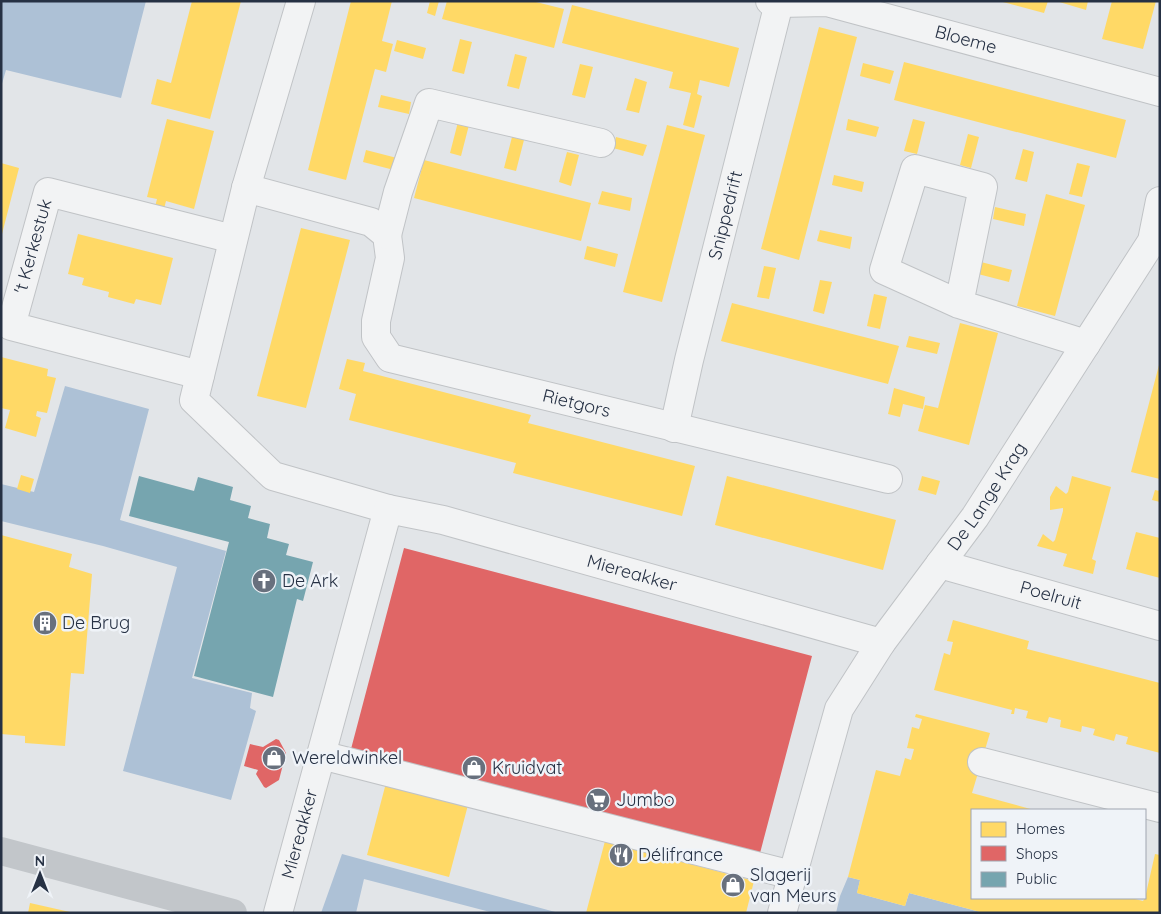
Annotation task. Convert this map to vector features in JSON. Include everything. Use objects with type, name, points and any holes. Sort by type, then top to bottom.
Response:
[{"type":"street","points":[[301,1],[246,188],[194,400],[274,476],[388,509]]},
{"type":"street","name":"Bloeme","points":[[774,2],[827,2],[1160,92]]},
{"type":"street","name":"Snippedrift","points":[[674,428],[774,2]]},
{"type":"street","name":"Rietgors","points":[[602,143],[429,103],[398,192],[387,235],[390,258],[376,321],[376,337],[390,358],[888,479]]},
{"type":"street","points":[[959,304],[982,187],[915,169],[884,270],[959,304],[1086,344]]},
{"type":"street","points":[[246,188],[371,222],[387,235]]},
{"type":"street","name":"'t Kerkestuk","points":[[200,376],[11,326],[48,192],[233,239]]},
{"type":"street","name":"De Lange Krag","points":[[881,643],[975,517],[1086,344],[1156,242],[1160,201]]},
{"type":"street","name":"Miereakker","points":[[278,913],[388,509],[443,520],[881,643]]},
{"type":"street","name":"Poelruit","points":[[940,564],[1160,626]]},
{"type":"street","points":[[782,913],[839,709],[881,643]]},
{"type":"street","points":[[320,755],[792,875]]},
{"type":"street","points":[[982,762],[1160,808]]},
{"type":"street","points":[[1,851],[233,913]]},
{"type":"water","points":[[1,1],[146,1],[121,98],[6,70],[1,87]]},
{"type":"water","points":[[65,386],[149,409],[120,520],[226,551],[192,678],[252,693],[250,708],[256,711],[231,800],[123,771],[177,567],[103,546],[1,521],[1,484],[34,492]]},
{"type":"water","points":[[342,854],[559,913],[494,913],[364,879],[356,913],[321,913]]},
{"type":"water","points":[[848,877],[860,880],[857,893],[905,906],[909,893],[984,913],[836,913],[840,896]]},
{"type":"building: Homes","points":[[192,1],[241,1],[210,119],[151,104],[157,79],[171,83]]},
{"type":"building: Homes","points":[[351,1],[392,1],[382,41],[393,44],[386,72],[375,69],[346,180],[308,170]]},
{"type":"building: Homes","points":[[430,1],[439,1],[435,16],[427,13]]},
{"type":"building: Homes","points":[[447,1],[532,1],[564,9],[554,48],[442,19]]},
{"type":"building: Homes","points":[[999,1],[1048,1],[1044,13]]},
{"type":"building: Homes","points":[[1056,1],[1088,1],[1086,10]]},
{"type":"building: Homes","points":[[1112,1],[1156,1],[1143,49],[1102,39]]},
{"type":"building: Homes","points":[[572,5],[739,48],[729,87],[700,80],[697,94],[702,96],[694,128],[683,125],[691,93],[669,88],[673,72],[562,43]]},
{"type":"building: Homes","points":[[819,27],[857,37],[799,260],[761,249]]},
{"type":"building: Homes","points":[[460,39],[472,42],[464,74],[452,71]]},
{"type":"building: Homes","points":[[397,40],[426,48],[423,59],[394,51]]},
{"type":"building: Homes","points":[[515,54],[527,57],[519,89],[507,86]]},
{"type":"building: Homes","points":[[904,62],[1126,120],[1116,158],[894,100]]},
{"type":"building: Homes","points":[[863,63],[894,71],[890,84],[860,76]]},
{"type":"building: Homes","points":[[580,64],[593,67],[585,98],[572,95]]},
{"type":"building: Homes","points":[[635,78],[647,82],[639,113],[626,110]]},
{"type":"building: Homes","points":[[381,95],[411,102],[409,114],[378,107]]},
{"type":"building: Homes","points":[[167,119],[214,131],[194,209],[166,201],[164,209],[155,207],[157,199],[147,197]]},
{"type":"building: Homes","points":[[848,119],[879,127],[876,137],[846,130]]},
{"type":"building: Homes","points":[[913,119],[925,122],[917,154],[904,151]]},
{"type":"building: Homes","points":[[458,122],[469,125],[461,156],[450,153]]},
{"type":"building: Homes","points":[[667,125],[705,135],[662,302],[623,292]]},
{"type":"building: Homes","points":[[968,134],[979,137],[971,168],[960,165]]},
{"type":"building: Homes","points":[[512,137],[524,140],[516,171],[504,168]]},
{"type":"building: Homes","points":[[616,137],[647,145],[643,156],[613,148]]},
{"type":"building: Homes","points":[[1023,149],[1034,152],[1027,182],[1015,179]]},
{"type":"building: Homes","points":[[366,150],[397,158],[394,170],[363,162]]},
{"type":"building: Homes","points":[[567,152],[579,155],[571,186],[559,182]]},
{"type":"building: Homes","points":[[424,160],[591,203],[581,241],[414,198]]},
{"type":"building: Homes","points":[[1,163],[19,168],[2,234],[1,234]]},
{"type":"building: Homes","points":[[1077,163],[1090,166],[1082,197],[1069,194]]},
{"type":"building: Homes","points":[[834,175],[864,182],[862,192],[832,185]]},
{"type":"building: Homes","points":[[602,191],[632,198],[630,211],[598,204]]},
{"type":"building: Homes","points":[[1046,194],[1085,205],[1055,316],[1017,306]]},
{"type":"building: Homes","points":[[995,207],[1026,214],[1024,226],[993,219]]},
{"type":"building: Homes","points":[[301,228],[350,240],[306,408],[257,396]]},
{"type":"building: Homes","points":[[820,230],[852,237],[850,249],[817,241]]},
{"type":"building: Homes","points":[[78,234],[173,258],[161,305],[136,299],[134,304],[108,297],[109,292],[82,285],[84,278],[68,274]]},
{"type":"building: Homes","points":[[587,246],[618,254],[615,267],[584,259]]},
{"type":"building: Homes","points":[[981,262],[1012,270],[1009,282],[978,274]]},
{"type":"building: Homes","points":[[764,266],[776,268],[769,299],[757,297]]},
{"type":"building: Homes","points":[[820,280],[832,282],[824,314],[813,311]]},
{"type":"building: Homes","points":[[874,294],[887,297],[880,329],[867,326]]},
{"type":"building: Homes","points":[[732,303],[899,346],[888,384],[721,341]]},
{"type":"building: Homes","points":[[960,323],[998,333],[969,445],[918,431],[925,405],[938,408]]},
{"type":"building: Homes","points":[[909,336],[940,343],[937,354],[906,347]]},
{"type":"building: Homes","points":[[1,357],[48,369],[47,376],[56,378],[47,413],[37,411],[36,416],[41,418],[36,437],[5,428],[10,410],[1,408]]},
{"type":"building: Homes","points":[[347,359],[365,363],[363,371],[531,415],[528,423],[695,466],[682,516],[513,473],[516,463],[349,420],[356,394],[339,389]]},
{"type":"building: Homes","points":[[1160,365],[1160,479],[1131,472]]},
{"type":"building: Homes","points":[[894,388],[925,397],[923,409],[903,404],[900,417],[888,414]]},
{"type":"building: Homes","points":[[21,475],[34,479],[30,493],[17,489]]},
{"type":"building: Homes","points":[[727,476],[896,520],[883,570],[715,525]]},
{"type":"building: Homes","points":[[922,476],[940,481],[936,495],[918,490]]},
{"type":"building: Homes","points":[[1072,476],[1111,487],[1092,559],[1096,561],[1093,574],[1063,566],[1067,554],[1037,546],[1043,534],[1053,542],[1055,540],[1063,508],[1050,510],[1050,497],[1056,486],[1066,494]]},
{"type":"building: Homes","points":[[1155,490],[1160,491],[1160,502],[1152,500]]},
{"type":"building: Homes","points":[[1136,532],[1160,538],[1160,578],[1126,569]]},
{"type":"building: Homes","name":"De Brug","points":[[1,535],[72,554],[69,567],[92,574],[84,674],[71,673],[65,746],[25,743],[25,736],[1,734]]},
{"type":"building: Homes","points":[[953,620],[1029,641],[1027,649],[1160,683],[1160,753],[1126,744],[1128,737],[1116,734],[1114,741],[1093,735],[1095,729],[1082,726],[1081,732],[1060,727],[1061,720],[1049,717],[1047,723],[1026,718],[1028,711],[1015,708],[1014,714],[1011,714],[1012,710],[934,690],[944,653],[950,655],[953,642],[947,641]]},
{"type":"building: Homes","points":[[916,714],[990,733],[972,793],[1030,809],[971,809],[971,899],[1135,899],[1143,901],[1146,899],[1155,854],[1160,855],[1160,913],[984,913],[909,893],[905,906],[857,893],[860,880],[848,877],[876,770],[900,776],[905,758],[911,760],[914,749],[907,748],[912,727],[919,729],[922,719],[915,717]]},
{"type":"building: Homes","points":[[386,783],[468,805],[449,877],[367,855]]},
{"type":"building: Homes","points":[[605,841],[754,881],[746,913],[586,913]]},
{"type":"building: Homes","points":[[30,903],[70,912],[70,913],[28,913]]},
{"type":"building: Shops","points":[[404,548],[812,656],[759,857],[351,749]]},
{"type":"building: Shops","points":[[276,739],[279,740],[286,753],[279,780],[266,788],[256,774],[258,770],[244,766],[250,744],[263,747]]},
{"type":"building: Public","name":"De Ark","points":[[139,476],[194,491],[198,477],[233,487],[230,500],[251,506],[248,518],[270,524],[267,538],[289,544],[286,555],[313,562],[303,601],[297,599],[273,697],[194,676],[229,542],[129,516]]},
{"type":"place","name":"De Ark","points":[[264,581]]},
{"type":"place","name":"De Brug","points":[[45,623]]},
{"type":"place","name":"Wereldwinkel","points":[[274,758]]},
{"type":"place","name":"Kruidvat","points":[[474,768]]},
{"type":"place","name":"Jumbo","points":[[598,800]]},
{"type":"place","name":"Délifrance","points":[[621,855]]},
{"type":"place","name":"Slagerij van Meurs","points":[[733,885]]}]
